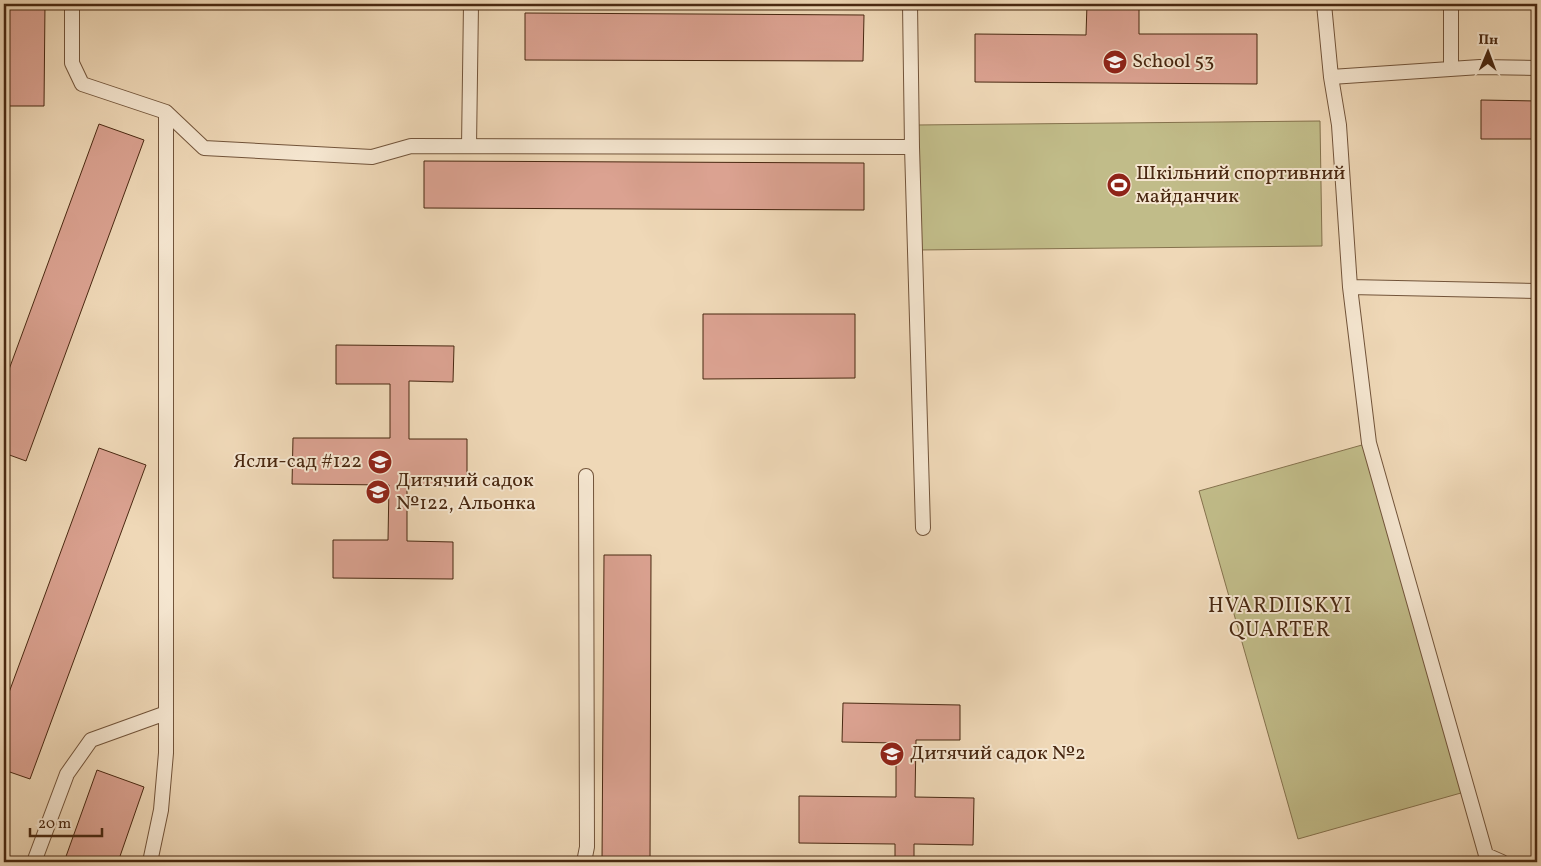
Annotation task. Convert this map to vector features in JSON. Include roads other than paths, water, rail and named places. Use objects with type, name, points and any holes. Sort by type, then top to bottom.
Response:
[{"type":"lane","points":[[72,4],[72,63],[82,84],[166,112],[204,148],[372,157],[411,146],[912,147]]},
{"type":"lane","points":[[469,146],[471,4]]},
{"type":"lane","points":[[910,4],[912,147],[923,528]]},
{"type":"lane","points":[[1324,4],[1331,77],[1339,125],[1350,287],[1369,443],[1486,855],[1502,862]]},
{"type":"lane","points":[[1451,4],[1451,69]]},
{"type":"lane","points":[[1331,77],[1480,67],[1537,68]]},
{"type":"lane","points":[[150,862],[161,810],[166,753],[166,112]]},
{"type":"lane","points":[[1350,287],[1537,291]]},
{"type":"lane","points":[[584,862],[587,847],[586,476]]},
{"type":"lane","points":[[34,862],[67,774],[91,740],[166,713]]},
{"type":"place","name":"School 53","points":[[1115,62]]},
{"type":"place","name":"Шкільний спортивний майданчик","points":[[1119,185]]},
{"type":"place","name":"Ясли-сад #122","points":[[380,462]]},
{"type":"place","name":"Дитячий садок №122, Альонка","points":[[378,492]]},
{"type":"place","name":"Дитячий садок №2","points":[[892,754]]},
{"type":"district","name":"HVARDIISKYI QUARTER","points":[[1280,618]]}]
